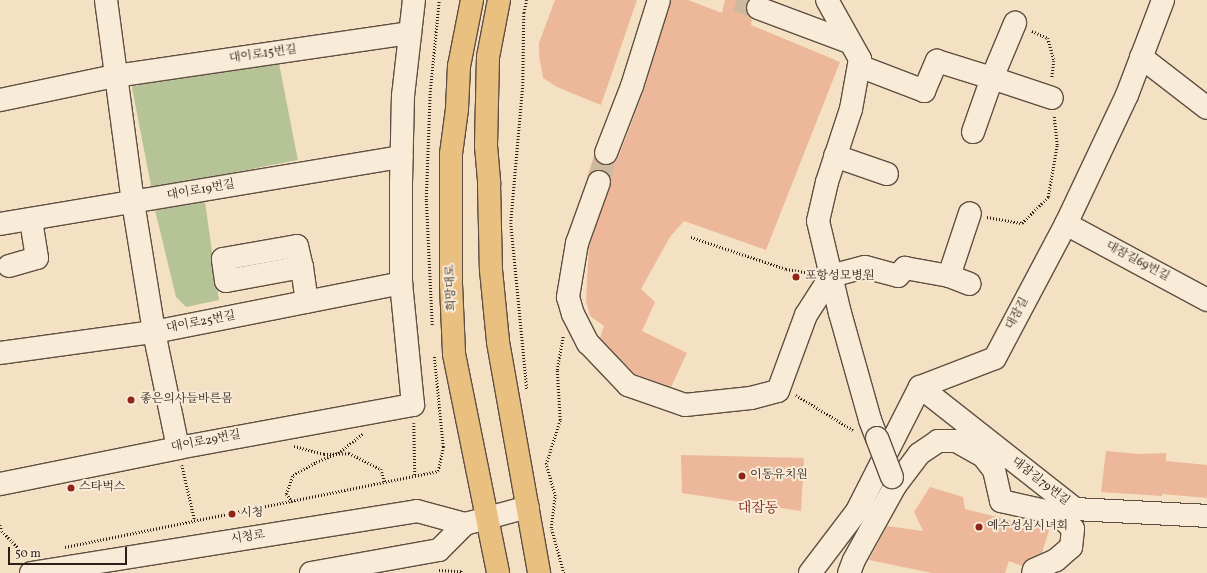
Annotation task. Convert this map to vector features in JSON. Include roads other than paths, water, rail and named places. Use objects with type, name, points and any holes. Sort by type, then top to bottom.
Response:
[{"type":"main road","name":"희망대로","points":[[472,0],[459,66],[456,109],[450,154],[451,284],[454,354],[498,573]]},
{"type":"main road","points":[[499,0],[488,56],[486,146],[490,205],[491,270],[498,342],[538,510],[539,573]]},
{"type":"street","points":[[106,0],[133,202],[154,332],[178,448]]},
{"type":"street","points":[[400,283],[403,96],[414,0]]},
{"type":"street","points":[[606,153],[632,86],[659,0]]},
{"type":"street","points":[[827,0],[860,59],[850,109],[827,182],[818,221],[831,276],[870,420],[894,481]]},
{"type":"street","name":"대잠길","points":[[920,387],[995,358],[1066,224],[1127,95],[1163,0]]},
{"type":"street","points":[[758,8],[850,42]]},
{"type":"street","points":[[972,132],[992,78],[1015,23]]},
{"type":"street","name":"대이로15번길","points":[[0,100],[115,76],[410,33]]},
{"type":"street","points":[[1141,57],[1207,108]]},
{"type":"street","points":[[859,66],[924,91],[937,61],[1052,98]]},
{"type":"street","points":[[836,156],[887,174]]},
{"type":"street","name":"대이로19번길","points":[[0,224],[402,157]]},
{"type":"street","points":[[599,182],[577,243],[568,297],[573,314],[588,343],[628,385],[686,405],[751,398],[778,391],[806,315],[831,276],[865,267],[898,276],[905,268],[949,276],[970,284]]},
{"type":"street","points":[[949,276],[970,213]]},
{"type":"street","points":[[9,266],[37,258],[31,219]]},
{"type":"street","name":"대잠길69번길","points":[[1066,224],[1207,300]]},
{"type":"street","points":[[302,268],[307,302]]},
{"type":"street","name":"대이로25번길","points":[[0,353],[154,332],[400,283]]},
{"type":"street","name":"대이로29번길","points":[[0,484],[178,448],[413,404],[400,283]]},
{"type":"street","points":[[810,573],[857,511],[920,387]]},
{"type":"street","name":"대잠길79번길","points":[[920,387],[1075,509],[1207,516]]},
{"type":"street","points":[[849,573],[854,560],[894,481],[919,454],[938,441],[956,441],[983,456],[994,470],[1001,501],[1058,514],[1073,528],[1071,547],[1056,560],[1034,570],[1033,573]]},
{"type":"street","points":[[311,573],[439,550],[465,524],[487,517],[538,510]]},
{"type":"street","name":"시청로","points":[[29,560],[417,512],[465,524]]},
{"type":"tunnel","points":[[737,0],[758,8]]},
{"type":"tunnel","points":[[599,182],[606,153]]},
{"type":"place","name":"포항성모병원","points":[[796,277]]},
{"type":"place","name":"좋은의사들바른몸","points":[[131,400]]},
{"type":"place","name":"이동유치원","points":[[742,476]]},
{"type":"place","name":"스타벅스","points":[[71,488]]},
{"type":"place","name":"시청","points":[[232,514]]},
{"type":"place","name":"예수성심시녀회","points":[[979,527]]},
{"type":"district","name":"대잠동","points":[[758,509]]}]
